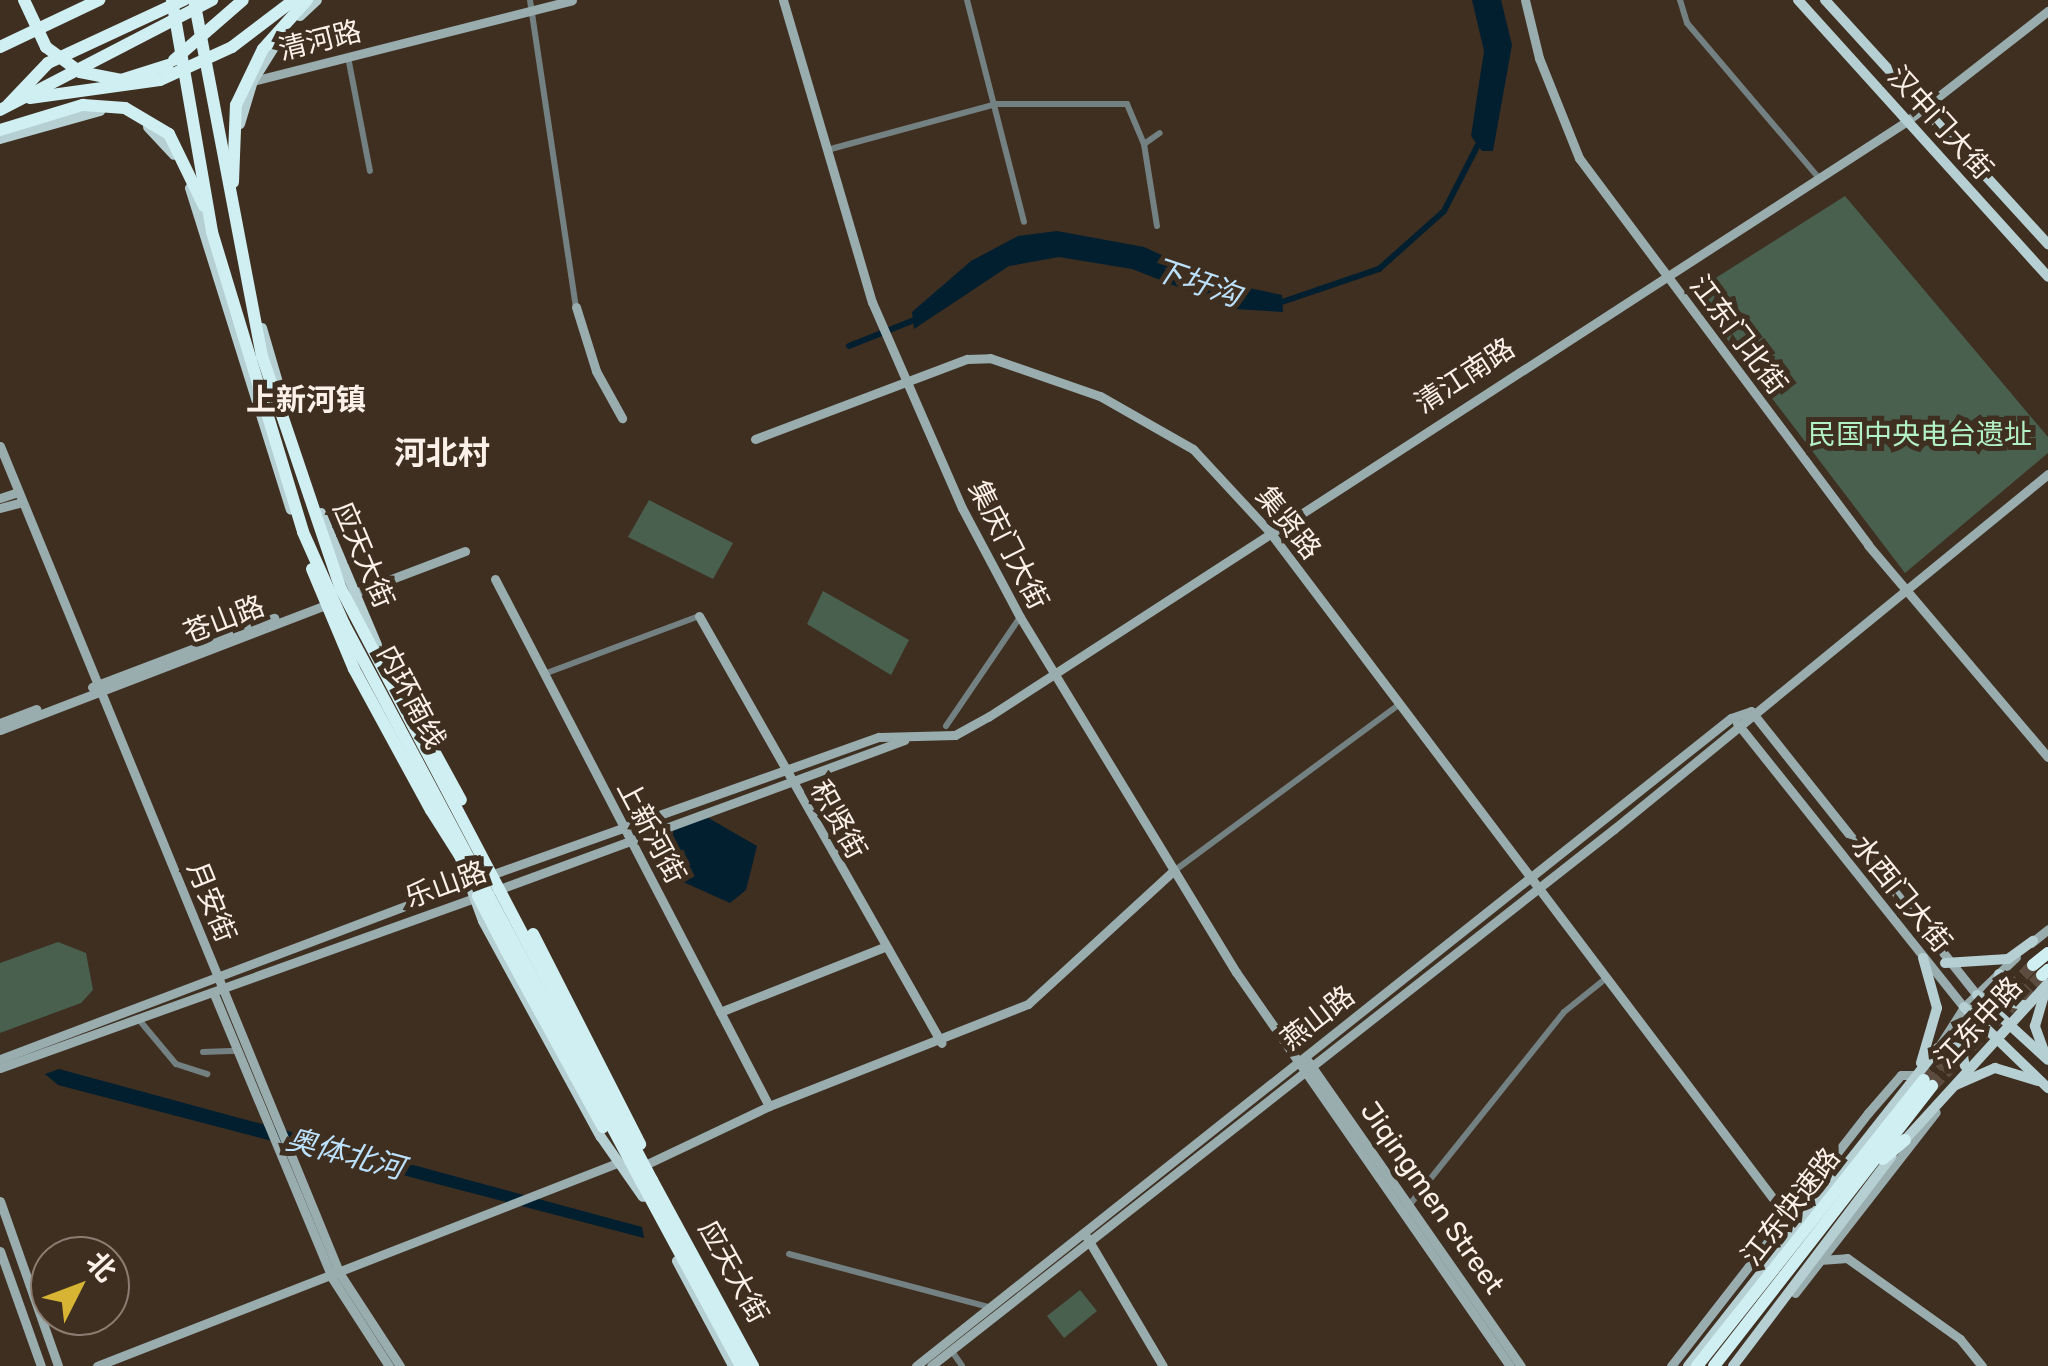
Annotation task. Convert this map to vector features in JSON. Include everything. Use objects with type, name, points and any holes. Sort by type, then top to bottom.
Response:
[{"type":"highway","points":[[24,0],[46,46],[80,72],[121,80],[168,65],[243,0]]},
{"type":"highway","points":[[0,47],[99,0]]},
{"type":"highway","name":"内环南线","points":[[170,0],[212,232],[303,532],[352,639],[740,1366]]},
{"type":"highway","points":[[4,108],[48,63],[184,0]]},
{"type":"highway","name":"内环南线","points":[[194,0],[237,250],[262,356],[320,525],[390,689],[644,1184],[756,1366]]},
{"type":"highway","points":[[4,108],[30,98],[97,54],[212,0]]},
{"type":"highway","points":[[30,98],[143,86],[214,58],[294,0]]},
{"type":"highway","points":[[237,250],[230,127],[251,79],[306,0]]},
{"type":"highway","points":[[0,130],[84,105],[125,108],[169,134],[212,232]]},
{"type":"highway","points":[[320,525],[486,859]]},
{"type":"highway","points":[[303,532],[354,669],[462,860]]},
{"type":"highway","points":[[504,894],[533,934],[629,1112],[644,1184]]},
{"type":"highway","points":[[478,896],[589,1108],[644,1184]]},
{"type":"highway","points":[[2044,975],[2048,953]]},
{"type":"highway","name":"江东快速路","points":[[1697,1366],[1929,1084]]},
{"type":"highway","points":[[1857,1172],[1879,1122]]},
{"type":"highway","points":[[1857,1172],[1905,1140]]},
{"type":"highway","name":"江东快速路","points":[[1714,1366],[1857,1172]]},
{"type":"main road","name":"应天大街","points":[[318,0],[251,79],[236,144],[243,251],[309,482],[353,590],[486,859],[756,1366]]},
{"type":"main road","name":"汉中门大街","points":[[1798,0],[2048,276]]},
{"type":"main road","name":"汉中门大街","points":[[1825,0],[2048,244]]},
{"type":"main road","name":"应天大街","points":[[0,139],[109,111],[139,121],[165,142],[196,206],[262,433],[328,601],[478,896],[644,1184],[733,1366]]},
{"type":"main road","name":"应天大街","points":[[478,896],[483,921],[618,1163],[644,1184]]},
{"type":"main road","points":[[1946,963],[2008,959],[2033,942]]},
{"type":"main road","points":[[1922,958],[1936,1008],[1929,1084],[1980,1070],[2044,1085]]},
{"type":"main road","points":[[1999,974],[2000,1000],[2012,1008],[2028,1002]]},
{"type":"main road","points":[[2044,975],[2035,1026],[2048,1060]]},
{"type":"main road","name":"江东中路","points":[[1688,1366],[1879,1122],[1929,1084],[1964,1068],[2028,1002],[2044,975]]},
{"type":"main road","name":"水西门大街","points":[[1977,995],[2048,1060]]},
{"type":"main road","name":"水西门大街","points":[[1964,1007],[2044,1085]]},
{"type":"main road","points":[[1938,1048],[1960,1040],[1968,1052],[1964,1068]]},
{"type":"main road","name":"江东中路","points":[[1735,1366],[1905,1140],[1929,1084],[1938,1048]]},
{"type":"street","name":"清河路","points":[[251,79],[348,57],[530,5],[572,0]]},
{"type":"street","name":"集庆门大街","points":[[783,0],[881,322],[1020,617],[1174,871],[1304,1064]]},
{"type":"street","points":[[966,0],[1024,222]]},
{"type":"street","name":"江东门北街","points":[[1526,0],[1539,58],[1579,158],[1906,589],[2048,757]]},
{"type":"street","points":[[1680,0],[1687,23],[1818,177]]},
{"type":"street","points":[[530,5],[576,307],[596,371],[622,418]]},
{"type":"street","name":"清江南路","points":[[1052,675],[1269,530],[1906,121],[2048,11]]},
{"type":"street","points":[[348,57],[370,171]]},
{"type":"street","points":[[827,150],[996,104],[1127,104],[1144,144],[1156,226]]},
{"type":"street","points":[[1144,144],[1160,133]]},
{"type":"street","name":"集贤路","points":[[906,380],[990,358],[1100,396],[1193,448],[1269,530],[1604,980],[1787,1217]]},
{"type":"street","points":[[755,439],[906,380]]},
{"type":"street","name":"月安街","points":[[0,446],[17,498],[270,1115]]},
{"type":"street","name":"燕山路","points":[[916,1366],[1304,1064],[1538,890],[1741,726],[1751,711],[2048,474]]},
{"type":"street","points":[[0,498],[17,498]]},
{"type":"street","points":[[0,508],[17,498]]},
{"type":"street","name":"苍山路","points":[[0,727],[464,551]]},
{"type":"street","name":"上新河街","points":[[495,579],[769,1106]]},
{"type":"street","points":[[544,674],[699,616]]},
{"type":"street","name":"积贤街","points":[[699,616],[942,1043]]},
{"type":"street","points":[[946,726],[1020,617]]},
{"type":"street","name":"乐山路","points":[[0,1059],[215,981],[471,881],[879,737],[906,739],[955,734],[1052,675]]},
{"type":"street","points":[[647,1164],[769,1106],[942,1043],[1047,992],[1174,871],[1398,705]]},
{"type":"street","name":"燕山路","points":[[1304,1064],[1731,718],[1751,711]]},
{"type":"street","name":"水西门大街","points":[[1751,711],[1946,963],[1977,995]]},
{"type":"street","name":"水西门大街","points":[[1731,718],[1964,1007]]},
{"type":"street","name":"乐山路","points":[[0,1068],[220,994],[478,896],[504,894],[906,739]]},
{"type":"street","points":[[1576,842],[1584,852]]},
{"type":"street","points":[[1938,1048],[1964,1007],[2048,929]]},
{"type":"street","points":[[720,1012],[884,947]]},
{"type":"street","points":[[1406,1209],[1564,1012],[1604,980]]},
{"type":"street","points":[[220,994],[238,1051],[270,1115],[336,1276],[389,1366]]},
{"type":"street","points":[[140,1021],[176,1064],[207,1074]]},
{"type":"street","points":[[202,1052],[238,1051]]},
{"type":"street","name":"Jiqingmen Street","points":[[1304,1064],[1522,1366]]},
{"type":"street","name":"江东中路","points":[[1671,1366],[1901,1076],[1929,1084],[1841,1233],[1735,1366]]},
{"type":"street","points":[[97,1366],[618,1163]]},
{"type":"street","points":[[0,1201],[58,1366]]},
{"type":"street","name":"Jiqingmen Street","points":[[1406,1209],[1510,1366]]},
{"type":"street","points":[[1841,1233],[1847,1258],[1960,1339],[1982,1366]]},
{"type":"street","points":[[1085,1234],[1163,1366]]},
{"type":"street","name":"燕山路","points":[[931,1366],[1085,1234]]},
{"type":"street","points":[[0,1251],[41,1366]]},
{"type":"street","points":[[789,1254],[988,1307]]},
{"type":"street","points":[[1820,1261],[1847,1258]]},
{"type":"street","points":[[336,1276],[400,1366]]},
{"type":"street","points":[[951,1350],[962,1366]]},
{"type":"green space","name":"民国中央电台遗址","points":[[1845,196],[2048,437],[2048,453],[1905,573],[1692,293]]},
{"type":"green space","points":[[649,500],[733,543],[713,579],[628,537]]},
{"type":"green space","points":[[823,591],[909,640],[891,675],[807,624]]},
{"type":"green space","points":[[58,942],[86,953],[93,990],[81,1003],[0,1033],[0,963]]},
{"type":"green space","points":[[1080,1290],[1097,1311],[1064,1338],[1047,1316]]},
{"type":"water","points":[[1472,0],[1501,0],[1512,45],[1493,151],[1482,151],[1471,136],[1484,51]]},
{"type":"water","points":[[1057,231],[1144,247],[1221,282],[1282,295],[1283,312],[1234,309],[1132,269],[1059,257],[1009,266],[914,329],[912,312],[971,261],[1018,236]]},
{"type":"water","points":[[705,816],[757,846],[746,890],[730,903],[661,872],[674,830]]},
{"type":"water","name":"奥体北河","points":[[59,1069],[642,1227],[644,1238],[58,1085],[45,1074]]},
{"type":"waterway","name":"下圩沟","points":[[1276,304],[1379,269],[1444,211],[1481,139]]},
{"type":"waterway","name":"下圩沟","points":[[849,346],[917,319]]},
{"type":"tunnel","points":[[1924,1080],[2033,965]]},
{"type":"tunnel","points":[[1932,1086],[2042,975]]},
{"type":"district","name":"上新河镇","points":[[306,400]]},
{"type":"district","name":"河北村","points":[[442,453]]}]
